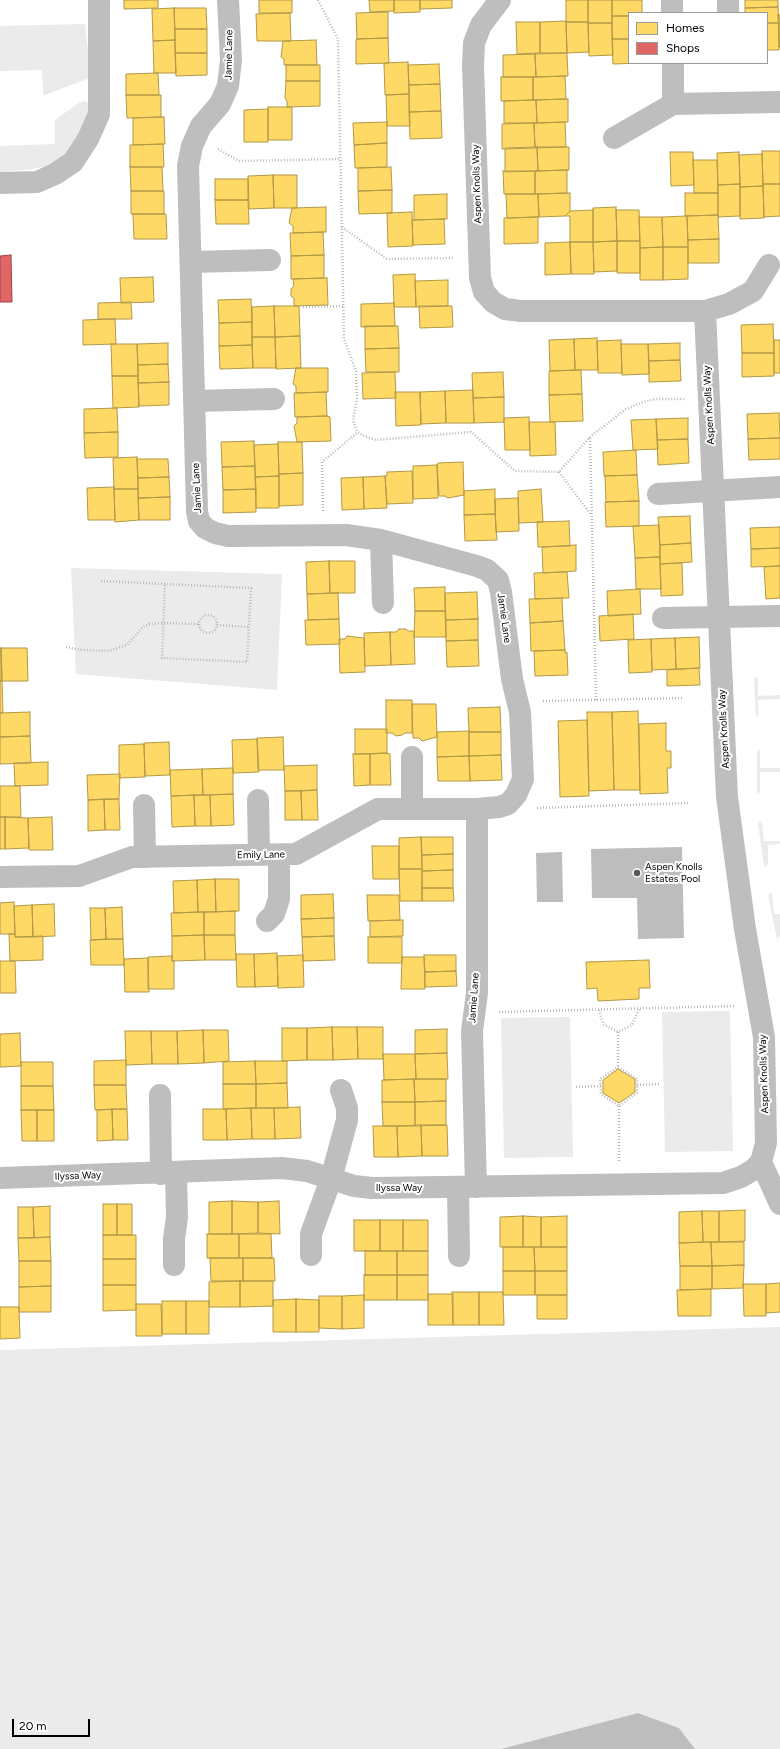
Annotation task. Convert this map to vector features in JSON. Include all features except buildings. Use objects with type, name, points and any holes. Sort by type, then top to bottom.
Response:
[{"type":"street","points":[[0,183],[37,182],[55,174],[73,162],[88,139],[99,114],[99,0]]},
{"type":"street","name":"Jamie Lane","points":[[228,0],[231,60],[228,86],[220,104],[201,126],[192,146],[188,166],[197,511],[199,521],[205,528],[215,533],[228,536],[346,535],[381,540],[487,570],[498,580],[501,592],[512,679],[520,712],[523,780]]},
{"type":"street","name":"Aspen Knolls Way","points":[[500,0],[481,25],[474,43],[473,65],[480,278],[484,292],[493,302],[505,309],[521,311],[705,311],[729,304],[753,290],[769,265]]},
{"type":"street","points":[[672,0],[672,12]]},
{"type":"street","points":[[728,0],[728,12]]},
{"type":"street","points":[[673,64],[673,104]]},
{"type":"street","points":[[614,138],[673,104],[778,102]]},
{"type":"street","points":[[191,262],[270,260]]},
{"type":"street","name":"Aspen Knolls Way","points":[[705,311],[727,797],[745,929],[764,1038],[769,1149]]},
{"type":"street","points":[[194,401],[274,399]]},
{"type":"street","points":[[658,494],[780,487]]},
{"type":"street","points":[[381,540],[383,603]]},
{"type":"street","points":[[663,618],[780,616]]},
{"type":"street","points":[[412,757],[412,809]]},
{"type":"street","name":"Emily Lane","points":[[0,877],[79,876],[132,857],[296,854],[378,809],[477,809],[500,807],[508,804],[520,789],[523,780]]},
{"type":"street","points":[[258,800],[279,899],[274,914],[267,922]]},
{"type":"street","points":[[144,805],[145,857]]},
{"type":"street","name":"Jamie Lane","points":[[459,1256],[467,1187],[472,1031],[477,993],[477,809]]},
{"type":"street","points":[[311,1255],[311,1234],[331,1179],[347,1120],[347,1108],[341,1090]]},
{"type":"street","points":[[160,1095],[169,1173],[177,1217],[174,1239],[174,1265]]},
{"type":"street","points":[[769,1149],[780,1204]]},
{"type":"street","name":"Ilyssa Way","points":[[0,1178],[282,1168],[307,1171],[354,1186],[372,1188],[723,1183],[741,1177],[752,1170],[769,1149]]},
{"type":"path","points":[[318,0],[338,39],[344,339],[356,371],[357,395],[353,421],[358,432],[376,440],[471,432],[515,471],[559,472],[590,437],[626,408],[655,399],[690,399]]},
{"type":"path","points":[[216,148],[239,160],[341,159]]},
{"type":"path","points":[[342,227],[387,259],[453,258]]},
{"type":"path","points":[[303,307],[344,306]]},
{"type":"path","points":[[323,517],[322,462],[358,432]]},
{"type":"path","points":[[590,437],[596,700]]},
{"type":"path","points":[[559,472],[592,515]]},
{"type":"path","points":[[100,581],[165,584],[251,588],[247,662],[162,658],[165,584]]},
{"type":"path","points":[[207,615],[215,619],[217,625],[213,632],[208,634],[202,631],[198,624],[202,617],[207,615]]},
{"type":"path","points":[[66,647],[99,651],[118,649],[127,645],[143,627],[149,624],[198,624]]},
{"type":"path","points":[[217,625],[249,627]]},
{"type":"path","points":[[538,701],[684,698]]},
{"type":"path","points":[[537,808],[688,802]]},
{"type":"path","points":[[495,1012],[736,1006]]},
{"type":"path","points":[[618,1032],[632,1025],[639,1009]]},
{"type":"path","points":[[599,1010],[603,1024],[618,1032]]},
{"type":"path","points":[[618,1032],[618,1067]]},
{"type":"path","points":[[618,1067],[637,1079],[638,1093],[618,1106]]},
{"type":"path","points":[[618,1067],[600,1079],[601,1094],[618,1106]]},
{"type":"path","points":[[637,1085],[659,1084]]},
{"type":"path","points":[[576,1087],[601,1086]]},
{"type":"path","points":[[618,1106],[620,1163]]},
{"type":"shaded area","points":[[85,24],[89,59],[89,78],[45,95],[43,94],[42,70],[0,71],[0,26]]},
{"type":"shaded area","points":[[85,101],[88,103],[88,118],[73,148],[58,160],[47,166],[33,169],[0,172],[0,146],[55,144],[55,120],[80,102]]},
{"type":"shaded area","points":[[71,568],[282,574],[277,690],[76,674]]},
{"type":"shaded area","points":[[754,677],[758,679],[758,696],[780,695],[780,699],[758,700],[758,717],[756,717]]},
{"type":"shaded area","points":[[758,749],[760,751],[760,768],[780,768],[780,772],[760,772],[760,791],[758,794],[757,752]]},
{"type":"shaded area","points":[[760,821],[762,824],[764,841],[780,841],[780,844],[768,845],[768,863],[766,867],[764,865],[758,824]]},
{"type":"shaded area","name":"Aspen Knolls Estates Pool","points":[[682,847],[684,938],[638,939],[637,898],[592,898],[591,849]]},
{"type":"shaded area","points":[[562,852],[563,902],[537,902],[536,853]]},
{"type":"shaded area","points":[[772,893],[774,914],[780,914],[780,936],[777,939],[768,896]]},
{"type":"shaded area","points":[[730,1011],[733,1151],[665,1152],[662,1012]]},
{"type":"shaded area","points":[[570,1017],[573,1157],[504,1158],[501,1018]]},
{"type":"shaded area","points":[[780,1327],[780,1749],[695,1749],[679,1728],[638,1713],[501,1749],[0,1749],[0,1350]]},
{"type":"shaded area","points":[[638,1713],[679,1728],[695,1749],[501,1749]]},
{"type":"place","name":"Aspen Knolls Estates Pool","points":[[637,873]]}]
